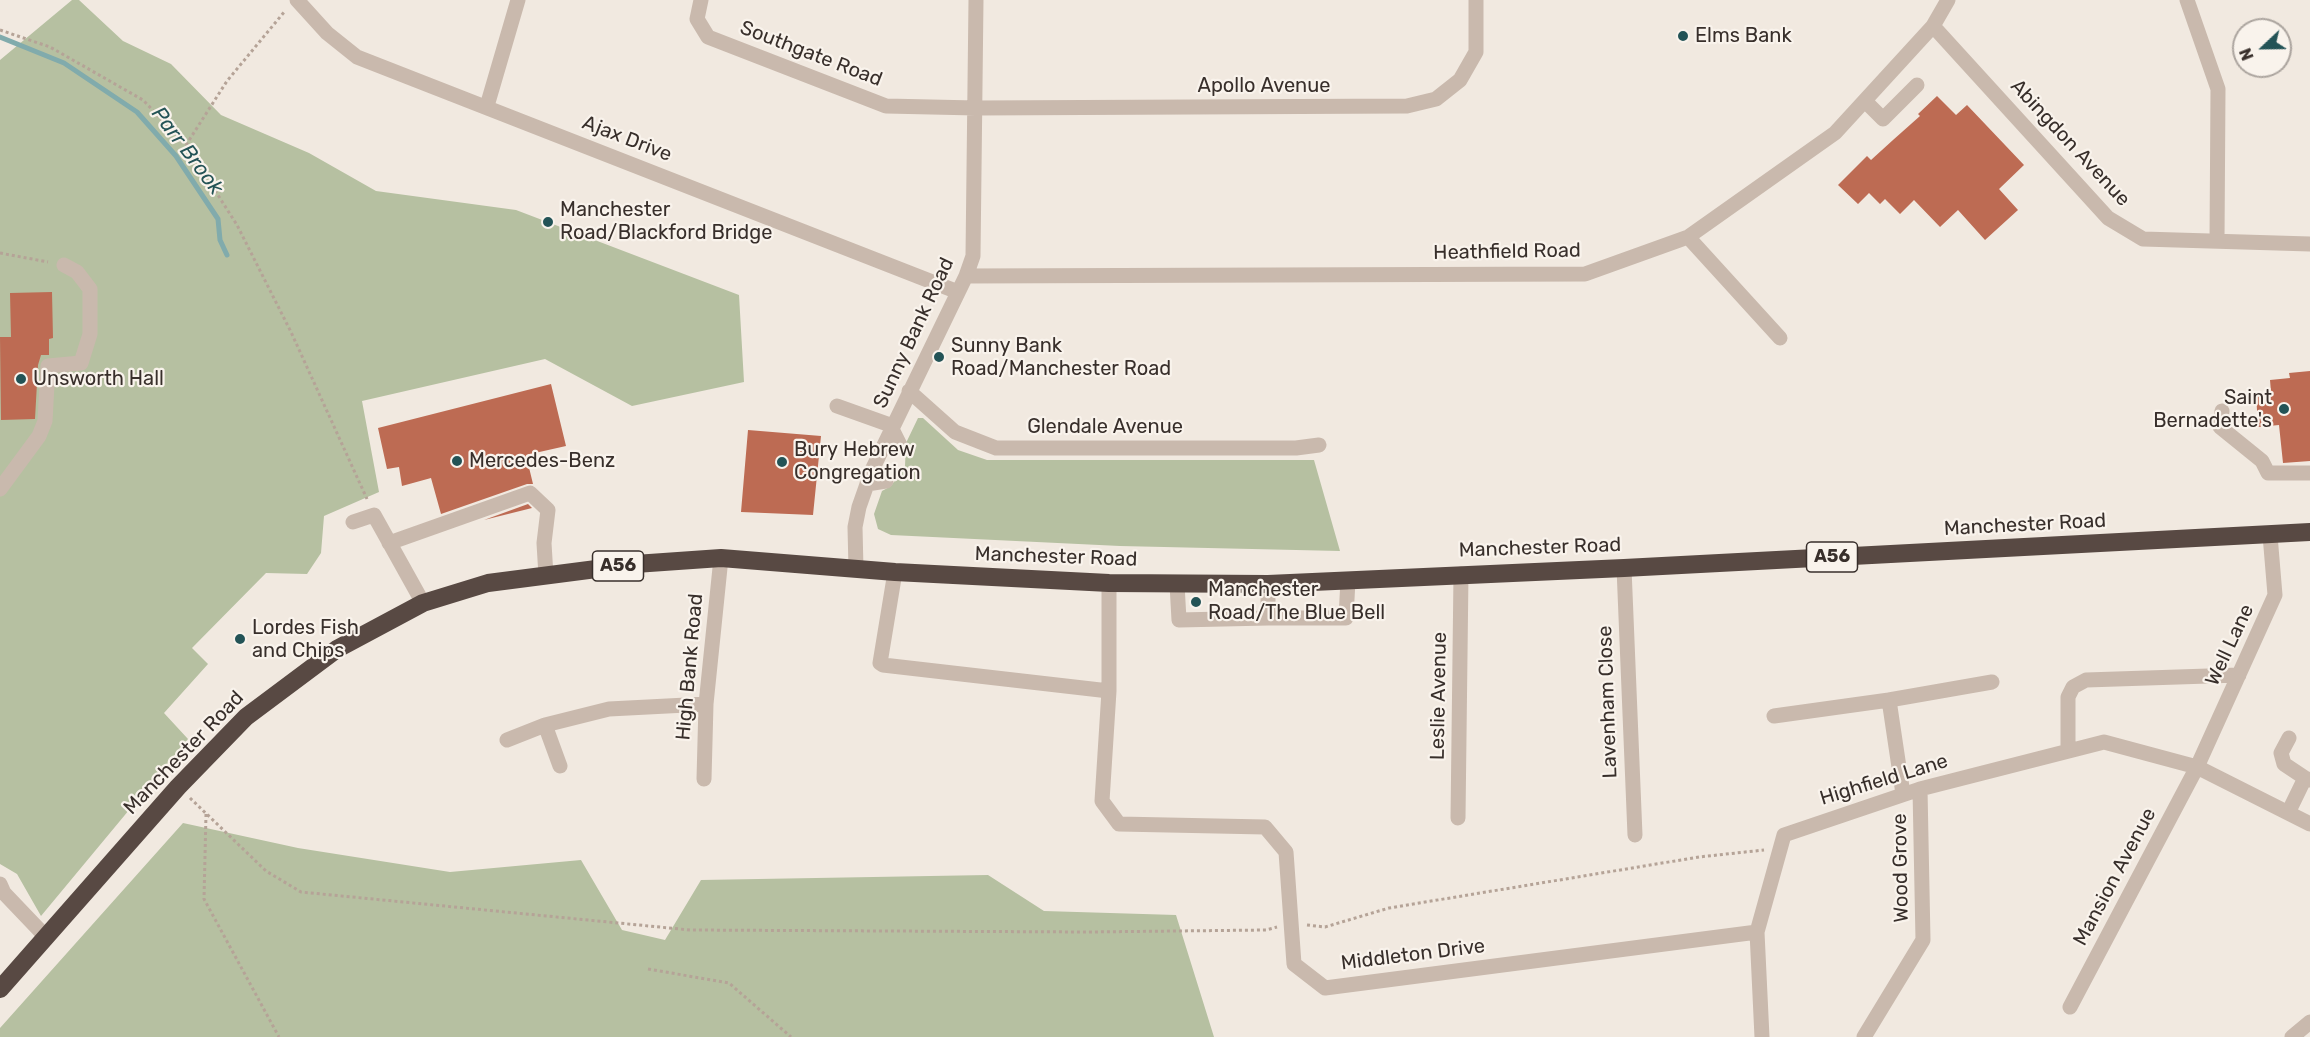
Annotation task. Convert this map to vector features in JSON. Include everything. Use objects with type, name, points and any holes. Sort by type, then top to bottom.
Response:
[{"type":"highway","name":"A56","points":[[2270,535],[2310,532]]},
{"type":"highway","name":"Manchester Road","points":[[0,989],[178,787],[246,717],[337,649],[423,603],[488,583],[635,564],[721,558],[895,572],[1109,583],[1268,584],[2270,535]]},
{"type":"street","points":[[487,106],[518,0]]},
{"type":"street","name":"Southgate Road","points":[[700,0],[696,19],[708,38],[886,106],[976,108]]},
{"type":"street","name":"Sunny Bank Road","points":[[856,569],[855,527],[867,484],[909,391],[966,276],[973,256],[976,0]]},
{"type":"street","name":"Apollo Avenue","points":[[976,108],[1407,106],[1436,99],[1461,80],[1476,52],[1476,0]]},
{"type":"street","name":"Heathfield Road","points":[[966,276],[1585,274],[1688,237],[1835,133],[1933,26],[1948,0]]},
{"type":"street","points":[[2187,0],[2218,89],[2217,241]]},
{"type":"street","name":"Ajax Drive","points":[[292,4],[357,57],[958,292]]},
{"type":"street","name":"Abingdon Avenue","points":[[1933,26],[2108,218],[2143,239],[2310,244]]},
{"type":"street","points":[[1865,101],[1883,119],[1917,85]]},
{"type":"street","points":[[1688,237],[1780,338]]},
{"type":"street","points":[[0,489],[39,436],[45,421],[48,366],[81,363],[90,334],[90,290],[77,272],[64,265]]},
{"type":"street","name":"Glendale Avenue","points":[[909,391],[955,432],[996,448],[1296,448],[1319,445]]},
{"type":"street","points":[[837,406],[892,428],[901,447]]},
{"type":"street","points":[[2222,411],[2220,427],[2262,460],[2268,473],[2310,473]]},
{"type":"street","points":[[867,484],[886,481]]},
{"type":"street","points":[[389,543],[530,494],[548,510],[544,543],[546,576]]},
{"type":"street","points":[[353,522],[374,515],[423,603]]},
{"type":"street","name":"Well Lane","points":[[2197,767],[2275,596],[2270,535]]},
{"type":"street","name":"High Bank Road","points":[[704,779],[706,704],[721,558]]},
{"type":"street","name":"Lavenham Close","points":[[1624,568],[1635,835]]},
{"type":"street","points":[[895,572],[880,663],[895,668],[970,674],[1002,681],[1109,691]]},
{"type":"street","name":"Leslie Avenue","points":[[1458,818],[1461,574]]},
{"type":"street","points":[[1177,584],[1179,620],[1346,618],[1348,580]]},
{"type":"street","name":"Middleton Drive","points":[[1109,583],[1109,691],[1102,801],[1119,824],[1265,828],[1286,852],[1294,964],[1325,988],[1757,932]]},
{"type":"street","points":[[1268,584],[1268,618]]},
{"type":"street","points":[[2068,751],[2068,697],[2073,687],[2086,680],[2239,675]]},
{"type":"street","points":[[1774,716],[1889,700],[1992,682]]},
{"type":"street","points":[[1889,700],[1904,794]]},
{"type":"street","points":[[507,740],[545,725],[609,709],[706,704]]},
{"type":"street","points":[[545,725],[561,766]]},
{"type":"street","points":[[2288,813],[2308,779],[2284,764],[2281,753],[2289,738]]},
{"type":"street","name":"Highfield Lane","points":[[1780,848],[1784,835],[1904,794],[2104,742],[2197,767],[2310,824]]},
{"type":"street","name":"Mansion Avenue","points":[[2070,1007],[2197,767]]},
{"type":"street","name":"Wood Grove","points":[[1864,1037],[1923,940],[1920,789]]},
{"type":"street","points":[[1762,1037],[1757,932],[1780,848]]},
{"type":"street","points":[[0,884],[4,893],[46,936]]},
{"type":"street","points":[[2292,1037],[2310,1022]]},
{"type":"path","points":[[186,145],[227,81],[292,4]]},
{"type":"path","points":[[0,30],[50,47],[143,100],[186,145],[237,225],[275,300],[374,515]]},
{"type":"path","points":[[0,253],[64,265]]},
{"type":"path","points":[[178,787],[266,871],[301,892],[690,930],[1266,930],[1291,923],[1325,927],[1389,908],[1699,857],[1780,848]]},
{"type":"path","points":[[206,813],[204,898],[279,1037]]},
{"type":"path","points":[[648,969],[729,983],[791,1037]]},
{"type":"green space","points":[[72,0],[79,0],[123,41],[171,64],[221,115],[309,153],[376,191],[516,210],[739,295],[744,382],[632,406],[545,359],[362,401],[379,492],[324,516],[321,553],[307,574],[266,573],[192,648],[208,664],[164,713],[188,739],[41,916],[17,874],[0,864],[0,60]]},
{"type":"green space","points":[[918,418],[923,418],[958,450],[987,460],[1314,460],[1340,551],[1120,546],[891,535],[878,529],[874,514],[882,491],[891,486],[905,466],[906,443]]},
{"type":"green space","points":[[183,823],[298,848],[450,872],[581,860],[622,930],[665,940],[701,880],[988,875],[1044,911],[1176,915],[1214,1037],[0,1037],[0,1028]]},
{"type":"building","points":[[1937,96],[1956,115],[1967,105],[2024,165],[1999,189],[2018,210],[1985,240],[1958,210],[1940,227],[1914,200],[1900,214],[1885,199],[1880,204],[1869,193],[1858,204],[1838,185],[1867,156],[1871,160],[1920,116],[1918,114]]},
{"type":"building","name":"Unsworth Hall","points":[[52,292],[53,338],[49,339],[49,355],[41,355],[38,365],[35,419],[1,420],[0,337],[11,337],[10,293]]},
{"type":"building","name":"Saint Bernadette's","points":[[2310,371],[2310,461],[2283,463],[2279,425],[2258,427],[2256,393],[2271,392],[2270,380],[2290,378],[2289,373]]},
{"type":"building","name":"Mercedes-Benz","points":[[551,384],[566,446],[526,455],[533,484],[527,484],[441,514],[431,478],[402,486],[399,467],[387,469],[378,428]]},
{"type":"building","name":"Bury Hebrew Congregation","points":[[748,430],[821,436],[813,515],[741,512]]},
{"type":"building","points":[[528,504],[532,508],[484,520]]},
{"type":"waterway","name":"Parr Brook","points":[[0,37],[64,63],[137,112],[176,156],[218,219],[220,240],[227,255]]},
{"type":"place","name":"Elms Bank","points":[[1683,36]]},
{"type":"place","name":"Manchester Road/Blackford Bridge","points":[[548,222]]},
{"type":"place","name":"Sunny Bank Road/Manchester Road","points":[[939,357]]},
{"type":"place","name":"Unsworth Hall","points":[[21,379]]},
{"type":"place","name":"Saint Bernadette's","points":[[2284,409]]},
{"type":"place","name":"Mercedes-Benz","points":[[457,461]]},
{"type":"place","name":"Bury Hebrew Congregation","points":[[782,462]]},
{"type":"place","name":"Manchester Road/The Blue Bell","points":[[1196,602]]},
{"type":"place","name":"Lordes Fish and Chips","points":[[240,639]]}]
